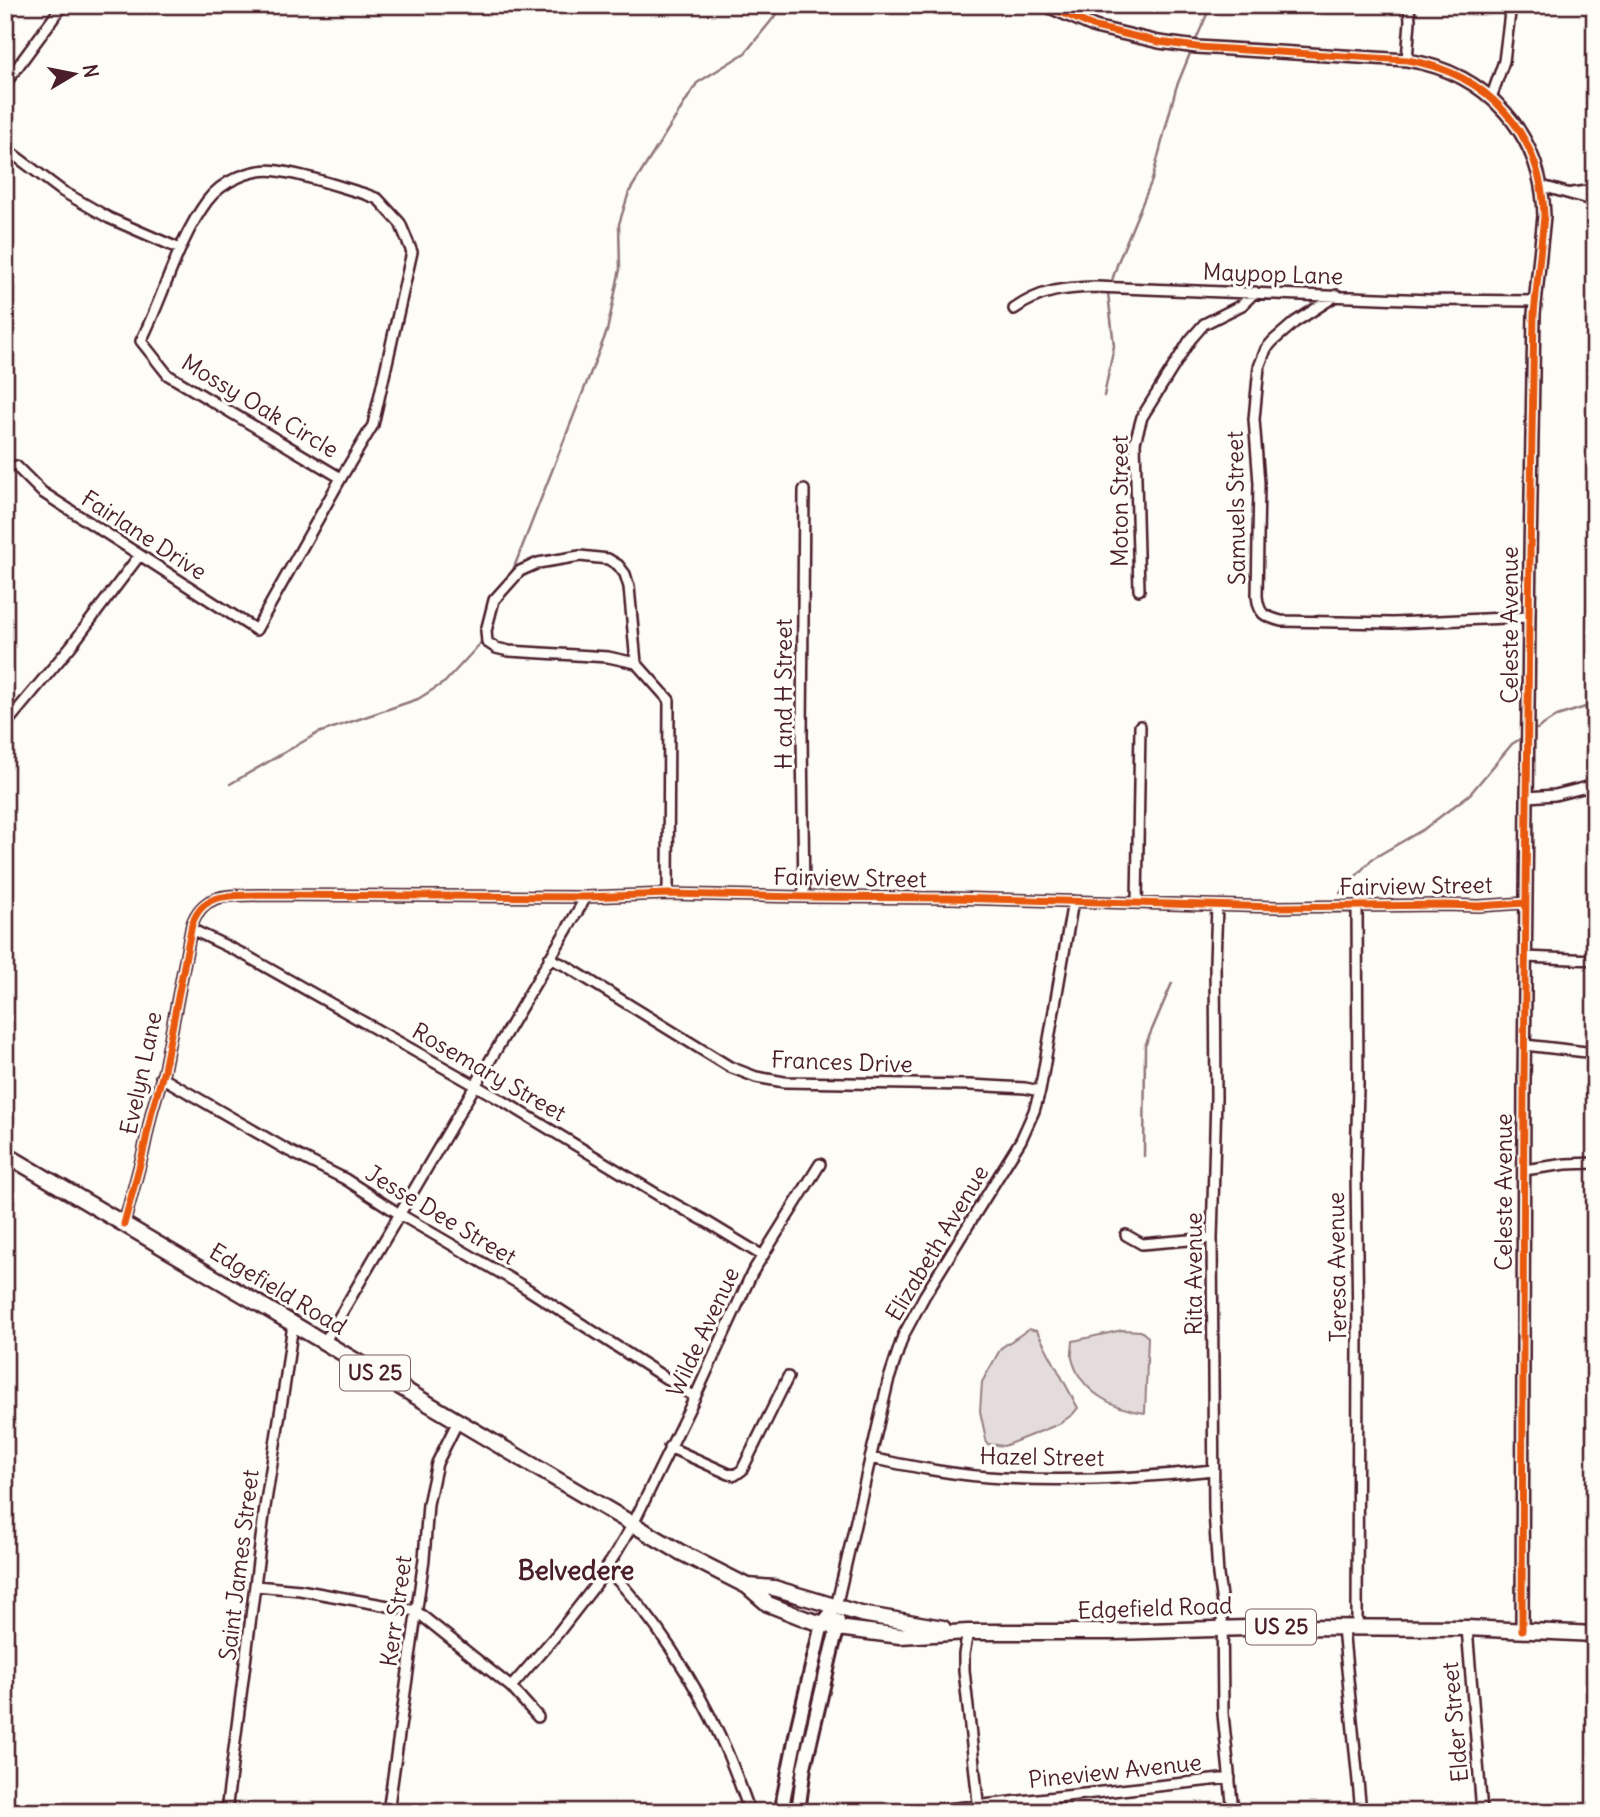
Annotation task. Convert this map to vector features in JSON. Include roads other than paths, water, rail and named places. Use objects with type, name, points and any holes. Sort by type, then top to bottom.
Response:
[{"type":"main road","name":"Edgefield Road","points":[[5,1154],[680,1552],[747,1586],[768,1604],[822,1624],[900,1636],[968,1632],[1222,1634],[1350,1628],[1467,1628],[1595,1634]]},
{"type":"main road","name":"Edgefield Road","points":[[747,1586],[774,1588],[861,1614],[968,1632]]},
{"type":"main road","points":[[782,1812],[795,1738],[822,1624],[836,1607]]},
{"type":"main road","points":[[798,1812],[804,1767],[838,1628],[836,1607]]},
{"type":"street","points":[[5,84],[63,5]]},
{"type":"street","name":"Celeste Avenue","points":[[1045,5],[1095,27],[1159,42],[1197,47],[1407,60],[1446,70],[1468,81],[1491,98],[1520,132],[1534,158],[1542,187],[1544,230],[1535,301],[1529,617],[1522,1630]]},
{"type":"street","points":[[1407,60],[1409,5]]},
{"type":"street","points":[[1491,98],[1504,61],[1511,5]]},
{"type":"street","points":[[5,148],[62,191],[109,218],[180,249]]},
{"type":"street","name":"Mossy Oak Circle","points":[[256,630],[373,425],[412,252],[400,223],[378,200],[365,194],[275,170],[253,172],[220,188],[207,201],[180,249],[153,319],[141,341],[168,375],[341,478]]},
{"type":"street","points":[[1542,187],[1595,201]]},
{"type":"street","points":[[1568,194],[1595,190]]},
{"type":"street","name":"Maypop Lane","points":[[1014,309],[1044,293],[1096,287],[1430,300],[1535,301]]},
{"type":"street","name":"Moton Street","points":[[1139,590],[1135,442],[1142,416],[1190,340],[1204,324],[1242,306],[1255,292]]},
{"type":"street","name":"Samuels Street","points":[[1336,295],[1295,322],[1273,341],[1266,349],[1259,367],[1254,419],[1259,483],[1259,609],[1266,617],[1280,621],[1392,623],[1529,617]]},
{"type":"street","name":"Fairlane Drive","points":[[16,466],[42,492],[256,630]]},
{"type":"street","name":"H and H Street","points":[[804,490],[804,897]]},
{"type":"street","points":[[5,725],[71,646],[139,556]]},
{"type":"street","points":[[636,663],[629,587],[625,574],[618,565],[608,559],[580,556],[538,563],[520,571],[494,600],[486,631],[487,642],[496,648],[608,657],[636,663],[669,700],[668,894]]},
{"type":"street","points":[[1138,903],[1140,726]]},
{"type":"street","points":[[1528,797],[1556,795],[1595,785]]},
{"type":"street","name":"Fairview Street","points":[[191,929],[203,905],[223,896],[586,897],[668,894],[1277,907],[1479,906],[1525,903]]},
{"type":"street","points":[[324,1343],[586,897]]},
{"type":"street","name":"Elizabeth Avenue","points":[[836,1607],[888,1382],[903,1336],[925,1295],[1021,1140],[1034,1111],[1040,1091],[1073,901]]},
{"type":"street","name":"Rita Avenue","points":[[1217,906],[1212,1238],[1213,1510],[1222,1634],[1223,1714],[1233,1812]]},
{"type":"street","name":"Teresa Avenue","points":[[1357,906],[1358,1333],[1350,1628],[1361,1812]]},
{"type":"street","name":"Evelyn Lane","points":[[124,1224],[162,1077],[191,929]]},
{"type":"street","name":"Rosemary Street","points":[[191,929],[243,954],[476,1086],[763,1256]]},
{"type":"street","points":[[1525,957],[1595,960]]},
{"type":"street","name":"Frances Drive","points":[[549,958],[730,1067],[756,1077],[784,1082],[970,1085],[1040,1091]]},
{"type":"street","points":[[1525,1045],[1595,1053]]},
{"type":"street","name":"Jesse Dee Street","points":[[162,1077],[289,1151],[345,1179],[528,1289],[695,1397]]},
{"type":"street","points":[[1524,1170],[1595,1163]]},
{"type":"street","name":"Wilde Avenue","points":[[511,1687],[562,1629],[597,1583],[633,1524],[752,1273],[820,1164]]},
{"type":"street","points":[[1126,1235],[1142,1244],[1212,1238]]},
{"type":"street","name":"Saint James Street","points":[[226,1812],[265,1507],[293,1324]]},
{"type":"street","points":[[670,1447],[735,1475],[742,1470],[789,1377]]},
{"type":"street","name":"Kerr Street","points":[[388,1812],[424,1559],[428,1504],[437,1463],[458,1421]]},
{"type":"street","name":"Hazel Street","points":[[870,1458],[952,1473],[1050,1480],[1138,1478],[1213,1470]]},
{"type":"street","points":[[606,1568],[654,1626],[685,1671],[723,1742],[750,1812]]},
{"type":"street","points":[[256,1586],[300,1590],[416,1611],[511,1687],[538,1717]]},
{"type":"street","name":"Elder Street","points":[[1467,1628],[1482,1812]]},
{"type":"street","points":[[968,1632],[964,1670],[979,1809]]},
{"type":"street","name":"Pineview Avenue","points":[[920,1812],[979,1809],[1230,1778]]},
{"type":"waterway","points":[[511,575],[607,331],[620,269],[619,224],[629,192],[697,83],[745,53],[784,5]]},
{"type":"waterway","points":[[1195,42],[1211,5]]},
{"type":"waterway","points":[[1104,396],[1114,346],[1108,293],[1152,180],[1176,88],[1191,51]]},
{"type":"waterway","points":[[495,613],[502,597]]},
{"type":"waterway","points":[[230,784],[318,733],[418,699],[445,682],[483,638]]},
{"type":"waterway","points":[[1537,729],[1557,716],[1595,704]]},
{"type":"waterway","points":[[1340,893],[1372,859],[1424,829],[1470,794],[1512,744],[1520,739]]},
{"type":"waterway","points":[[1144,1156],[1145,1046],[1172,983]]},
{"type":"district","name":"Belvedere","points":[[576,1571]]}]
